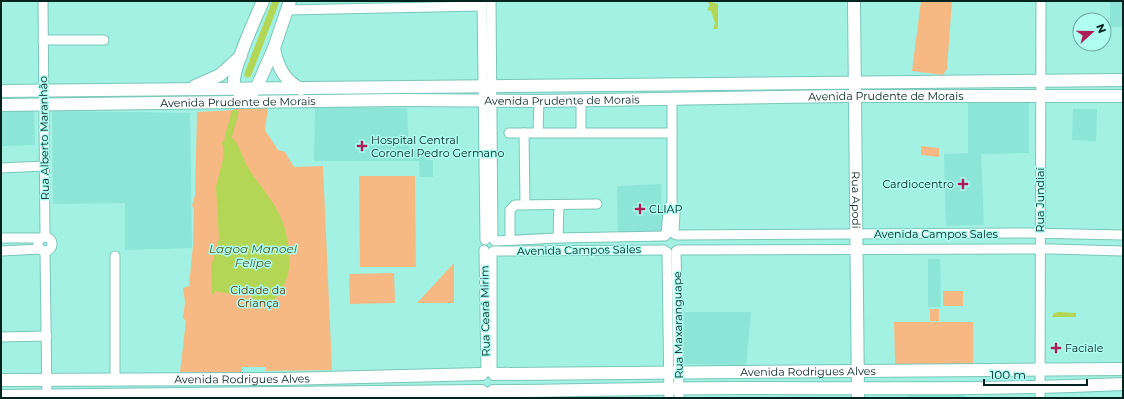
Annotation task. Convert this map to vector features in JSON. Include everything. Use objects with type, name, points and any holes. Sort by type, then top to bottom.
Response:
[{"type":"main road","points":[[262,102],[250,100],[239,92],[234,80],[241,55],[263,1]]},
{"type":"main road","name":"Rua Apodi","points":[[854,1],[855,235],[858,393]]},
{"type":"main road","points":[[256,90],[274,48],[289,5]]},
{"type":"main road","points":[[274,48],[277,62],[282,73],[290,83],[301,89]]},
{"type":"main road","points":[[173,90],[199,85],[216,78],[241,55]]},
{"type":"main road","name":"Avenida Prudente de Morais","points":[[1,91],[173,90],[239,92],[256,90],[434,87],[1123,80]]},
{"type":"main road","points":[[721,85],[721,99]]},
{"type":"main road","points":[[620,86],[621,100]]},
{"type":"main road","points":[[400,100],[402,95],[406,93],[434,87]]},
{"type":"main road","points":[[201,103],[239,92]]},
{"type":"main road","name":"Avenida Prudente de Morais","points":[[1,105],[400,100],[581,101],[854,96],[1123,96]]},
{"type":"main road","points":[[1102,368],[1102,385]]},
{"type":"main road","name":"Avenida Rodrigues Alves","points":[[1,380],[92,380],[118,377],[200,380],[283,379],[488,373],[596,374],[1123,369]]},
{"type":"main road","points":[[923,388],[924,371]]},
{"type":"main road","points":[[975,388],[976,371]]},
{"type":"main road","points":[[748,372],[748,388]]},
{"type":"main road","points":[[795,372],[796,388]]},
{"type":"main road","points":[[488,373],[498,382],[488,394],[478,382],[488,373]]},
{"type":"main road","points":[[583,374],[588,393]]},
{"type":"main road","points":[[588,393],[596,374]]},
{"type":"main road","points":[[412,376],[416,394]]},
{"type":"main road","points":[[118,377],[130,388],[122,396]]},
{"type":"main road","points":[[283,379],[280,385],[284,393]]},
{"type":"main road","points":[[92,380],[89,386],[90,391],[95,395]]},
{"type":"main road","points":[[199,394],[202,391],[204,384],[200,380]]},
{"type":"main road","name":"Avenida Rodrigues Alves","points":[[1,396],[47,397],[199,394],[213,396],[284,393],[298,396],[368,396],[416,394],[674,393],[748,388],[796,388],[858,393],[923,388],[975,388],[1040,392],[1123,384]]},
{"type":"street","name":"Rua Alberto Maranhão","points":[[43,1],[43,237],[38,244],[43,250],[47,336],[47,397]]},
{"type":"street","name":"Rua Ceará Mirim","points":[[488,373],[490,246],[487,87],[491,1]]},
{"type":"street","name":"Rua Jundiaí","points":[[1040,392],[1039,250],[1041,1]]},
{"type":"street","points":[[289,5],[482,4]]},
{"type":"street","name":"Rua Ceará Mirim","points":[[482,4],[487,87]]},
{"type":"street","points":[[43,40],[104,40]]},
{"type":"street","points":[[670,235],[668,211],[672,202],[672,100]]},
{"type":"street","points":[[538,132],[539,101]]},
{"type":"street","points":[[581,101],[582,132]]},
{"type":"street","points":[[508,133],[672,133]]},
{"type":"street","points":[[524,133],[525,205]]},
{"type":"street","points":[[1,168],[44,166]]},
{"type":"street","points":[[510,240],[511,208],[515,205],[597,204]]},
{"type":"street","points":[[558,238],[559,205]]},
{"type":"street","name":"Avenida Campos Sales","points":[[490,246],[510,240],[670,235],[1040,233],[1123,235]]},
{"type":"street","points":[[947,234],[947,250]]},
{"type":"street","name":"Rua Maxaranguape","points":[[674,373],[666,251],[662,241],[670,235],[681,244],[677,250],[674,393]]},
{"type":"street","points":[[760,235],[760,250]]},
{"type":"street","points":[[1,238],[43,237]]},
{"type":"street","name":"Avenida Campos Sales","points":[[490,246],[666,251],[1123,251]]},
{"type":"street","points":[[1,251],[43,250]]},
{"type":"street","points":[[115,256],[118,377]]},
{"type":"street","points":[[1,337],[47,336]]},
{"type":"shaded area","points":[[1110,1],[1123,1],[1123,27],[1112,27],[1112,12],[1110,12]]},
{"type":"shaded area","points":[[968,102],[1029,102],[1029,153],[981,154],[984,225],[946,226],[944,154],[968,153]]},
{"type":"shaded area","name":"Hospital Central Coronel Pedro Germano","points":[[315,107],[407,108],[409,150],[427,150],[427,160],[433,160],[433,177],[420,177],[419,161],[314,161]]},
{"type":"shaded area","points":[[34,109],[35,145],[1,146],[1,110]]},
{"type":"shaded area","points":[[1073,109],[1097,109],[1096,141],[1072,140]]},
{"type":"shaded area","points":[[52,111],[190,113],[192,248],[125,250],[125,203],[53,204]]},
{"type":"shaded area","name":"CLIAP","points":[[661,184],[663,233],[618,234],[617,186]]},
{"type":"shaded area","points":[[928,259],[940,259],[941,307],[928,307]]},
{"type":"shaded area","points":[[683,312],[751,312],[746,365],[684,364]]},
{"type":"shaded area","points":[[965,393],[965,398],[908,398],[908,394]]},
{"type":"green space","points":[[921,1],[952,1],[947,69],[943,75],[912,71]]},
{"type":"green space","name":"Cidade da Criança","points":[[234,106],[268,108],[265,130],[278,150],[285,152],[294,167],[323,166],[332,370],[266,371],[266,367],[242,367],[242,373],[180,372],[186,321],[183,318],[185,302],[183,288],[189,286],[193,245],[194,209],[192,206],[195,195],[197,112],[234,110]]},
{"type":"green space","points":[[921,146],[939,148],[939,157],[921,155]]},
{"type":"green space","points":[[359,176],[415,176],[416,267],[360,267]]},
{"type":"green space","points":[[454,263],[454,303],[417,303]]},
{"type":"green space","points":[[394,273],[395,303],[350,304],[349,274]]},
{"type":"green space","points":[[943,291],[963,291],[963,306],[943,306]]},
{"type":"green space","points":[[930,309],[939,309],[939,321],[930,321]]},
{"type":"green space","points":[[894,322],[973,322],[973,364],[895,364]]},
{"type":"water","points":[[707,1],[718,4],[718,29],[713,29],[715,23],[711,11],[707,10],[710,5]]},
{"type":"water","name":"Lagoa Manoel Felipe","points":[[228,138],[234,139],[249,169],[279,213],[285,229],[290,259],[289,268],[284,285],[280,292],[269,302],[263,303],[256,300],[248,293],[231,294],[215,291],[214,294],[212,294],[211,267],[219,239],[216,187],[224,155],[222,142]]},
{"type":"water","points":[[1054,313],[1076,313],[1076,317],[1052,317]]},
{"type":"waterway","points":[[248,74],[276,1]]},
{"type":"waterway","points":[[228,138],[235,113]]},
{"type":"place","name":"Hospital Central Coronel Pedro Germano","points":[[362,146]]},
{"type":"place","name":"Cardiocentro","points":[[963,184]]},
{"type":"place","name":"CLIAP","points":[[640,209]]},
{"type":"place","name":"Faciale","points":[[1056,348]]}]
